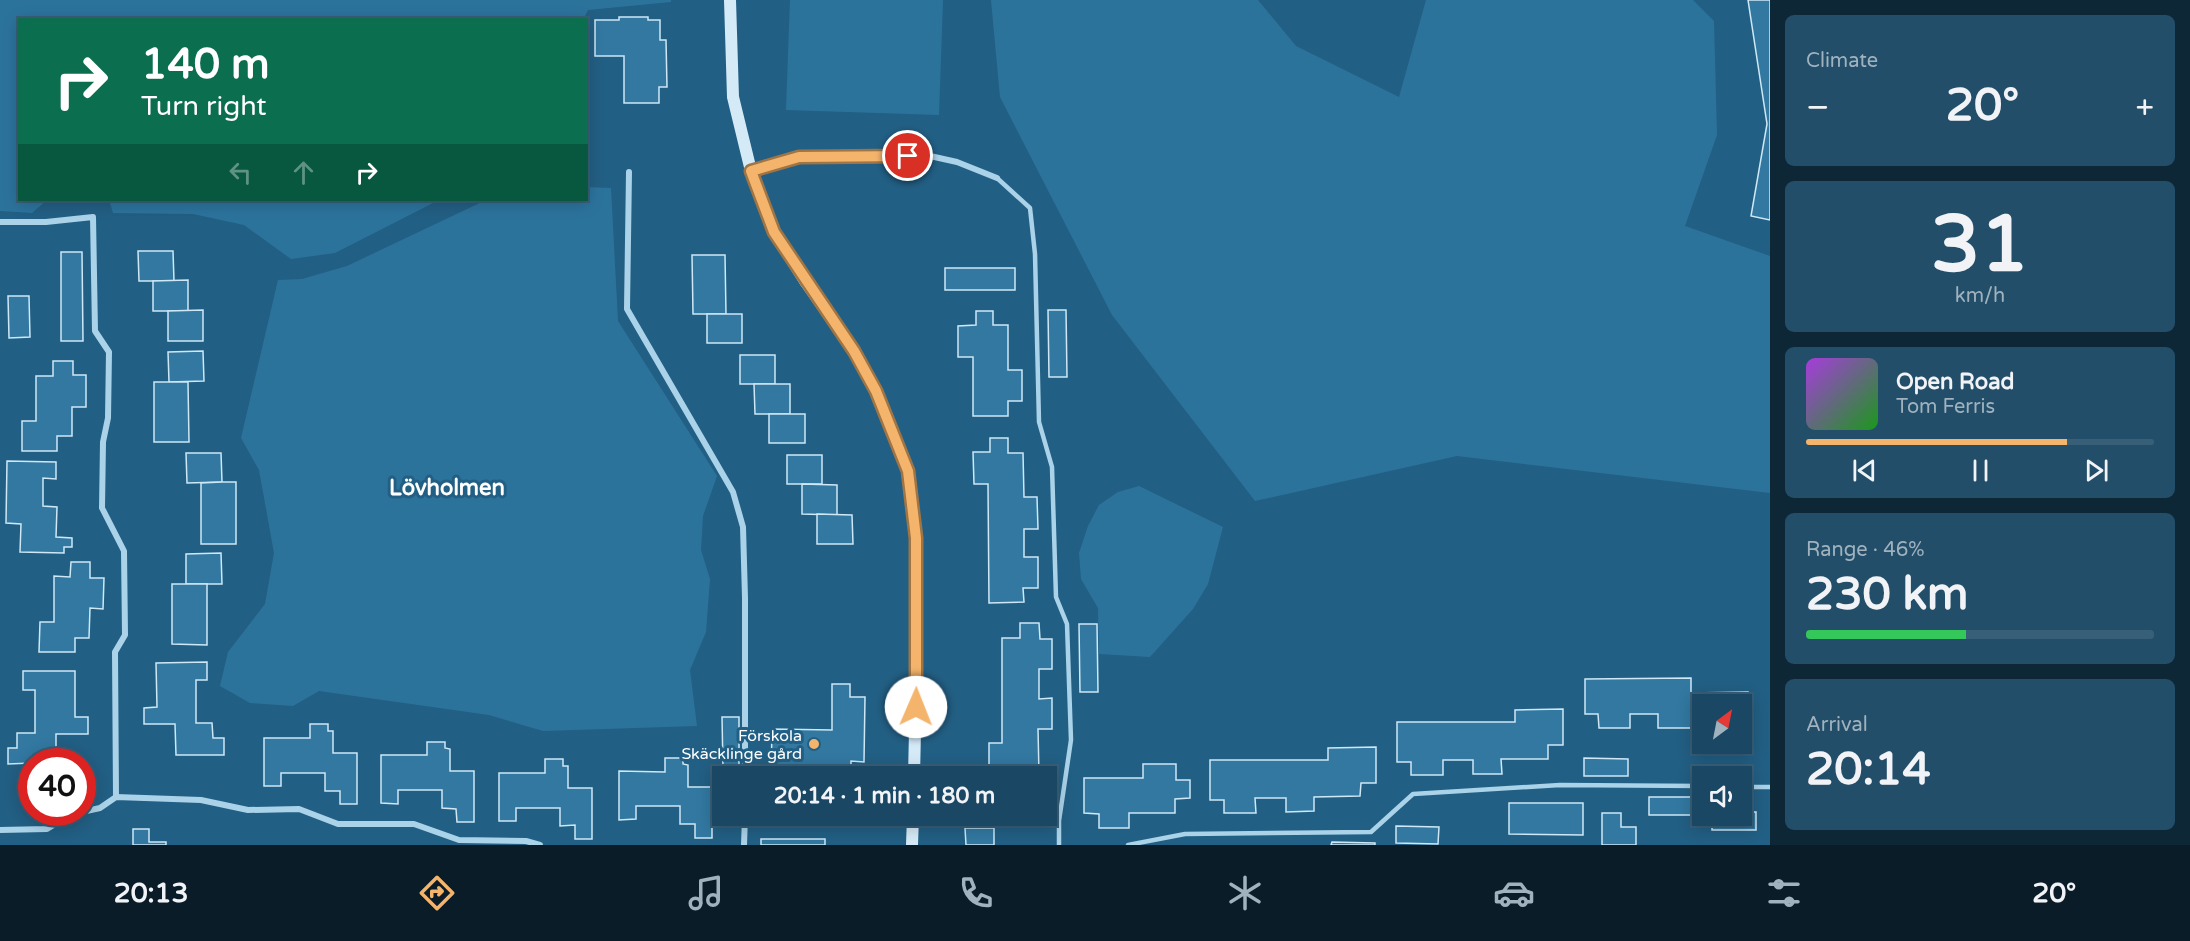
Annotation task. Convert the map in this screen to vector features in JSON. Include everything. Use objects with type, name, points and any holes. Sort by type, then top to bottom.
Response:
[{"type":"street","points":[[730,0],[734,97],[751,171],[774,232],[854,351],[876,391],[908,471],[916,538],[914,766]]},
{"type":"street","points":[[751,171],[799,157],[930,156],[957,162],[997,178]]},
{"type":"street","points":[[629,172],[627,309],[733,492],[743,527],[745,766]]},
{"type":"street","points":[[0,222],[46,222],[93,217],[95,331],[109,352],[108,418],[103,442],[102,508],[124,551],[125,635],[115,652],[116,797]]},
{"type":"street","points":[[96,809],[116,797],[201,800],[248,810],[299,809],[338,824],[414,824],[459,840],[526,841],[540,845]]},
{"type":"street","points":[[0,830],[47,829],[52,826]]},
{"type":"street","points":[[744,845],[745,826]]},
{"type":"street","points":[[912,845],[913,826]]},
{"type":"lane","points":[[997,178],[1030,208],[1032,219],[1039,422],[1052,467],[1056,597],[1067,624],[1071,740],[1059,821],[1059,845]]},
{"type":"lane","points":[[1128,845],[1185,834],[1371,832],[1413,794],[1560,785],[1692,786]]},
{"type":"lane","points":[[1752,787],[1770,787]]},
{"type":"shaded area","points":[[0,0],[671,0],[671,2],[588,10],[584,18],[18,18],[18,201],[46,201],[32,213],[0,211]]},
{"type":"shaded area","points":[[790,0],[943,0],[939,115],[786,110]]},
{"type":"shaded area","points":[[991,0],[1258,0],[1296,46],[1399,97],[1426,0],[1693,0],[1714,21],[1717,135],[1685,226],[1770,256],[1770,493],[1457,456],[1255,501],[1112,315],[1000,97]]},
{"type":"shaded area","points":[[588,187],[611,188],[618,321],[717,476],[703,516],[701,550],[710,579],[706,632],[690,670],[697,726],[543,731],[489,715],[319,691],[293,706],[250,703],[220,686],[228,652],[265,604],[274,553],[259,470],[241,438],[278,280],[302,279],[347,266],[484,201],[588,201]]},
{"type":"shaded area","points":[[109,201],[437,201],[335,253],[291,259],[244,225],[193,214],[113,213]]},
{"type":"shaded area","points":[[1139,486],[1223,527],[1208,584],[1193,609],[1150,657],[1099,654],[1098,608],[1081,579],[1079,553],[1088,526],[1099,505],[1118,492]]},
{"type":"building","points":[[1748,0],[1770,0],[1770,220],[1751,216],[1767,124]]},
{"type":"building","points":[[619,17],[648,17],[648,20],[660,20],[660,40],[666,40],[667,87],[659,87],[659,103],[624,103],[624,56],[595,56],[595,20],[619,20]]},
{"type":"building","points":[[138,251],[173,251],[174,281],[139,281]]},
{"type":"building","points":[[61,252],[82,252],[83,341],[61,341]]},
{"type":"building","points":[[692,255],[725,255],[726,314],[693,314]]},
{"type":"building","points":[[945,268],[1015,268],[1015,290],[945,290]]},
{"type":"building","points":[[188,280],[188,311],[153,311],[153,281]]},
{"type":"building","points":[[8,296],[29,296],[30,337],[9,338]]},
{"type":"building","points":[[203,310],[203,341],[168,341],[168,311]]},
{"type":"building","points":[[1048,310],[1066,310],[1067,377],[1049,377]]},
{"type":"building","points":[[976,311],[993,311],[993,325],[1008,325],[1008,370],[1022,370],[1022,401],[1008,401],[1008,416],[973,416],[973,357],[958,357],[958,326],[976,325]]},
{"type":"building","points":[[707,314],[742,314],[742,343],[707,343]]},
{"type":"building","points":[[203,351],[204,381],[169,382],[168,352]]},
{"type":"building","points":[[740,355],[775,355],[775,384],[740,384]]},
{"type":"building","points":[[53,361],[73,361],[73,375],[86,375],[86,407],[72,407],[72,436],[57,436],[57,451],[22,451],[22,421],[36,421],[36,376],[53,376]]},
{"type":"building","points":[[154,382],[188,382],[189,442],[154,442]]},
{"type":"building","points":[[754,384],[790,384],[790,414],[755,414]]},
{"type":"building","points":[[769,414],[805,414],[805,443],[769,443]]},
{"type":"building","points":[[990,438],[1008,438],[1008,453],[1023,453],[1024,497],[1037,497],[1038,529],[1024,529],[1024,557],[1038,557],[1038,588],[1023,588],[1024,602],[989,603],[988,484],[974,484],[973,452],[990,452]]},
{"type":"building","points":[[186,453],[221,453],[222,482],[187,483]]},
{"type":"building","points":[[787,455],[822,455],[822,484],[787,484]]},
{"type":"building","points":[[7,461],[56,462],[56,479],[43,478],[43,506],[57,507],[56,537],[72,538],[72,547],[64,547],[64,553],[20,552],[21,524],[6,523]]},
{"type":"building","points":[[236,482],[236,544],[201,544],[201,483]]},
{"type":"building","points":[[802,484],[837,485],[837,515],[802,514]]},
{"type":"building","points":[[817,514],[852,515],[853,544],[817,544]]},
{"type":"building","points":[[221,553],[222,584],[186,584],[186,554]]},
{"type":"building","points":[[71,562],[90,562],[90,578],[104,578],[103,609],[90,608],[89,638],[75,638],[75,652],[39,652],[40,622],[54,622],[54,576],[70,577]]},
{"type":"building","points":[[172,584],[207,584],[207,645],[172,644]]},
{"type":"building","points":[[1020,623],[1039,623],[1040,639],[1052,639],[1052,669],[1039,669],[1039,699],[1052,698],[1052,729],[1038,729],[1039,766],[989,766],[989,743],[1002,743],[1002,638],[1020,638]]},
{"type":"building","points":[[1079,624],[1097,624],[1098,692],[1080,692]]},
{"type":"building","points":[[207,662],[207,680],[196,680],[196,723],[212,723],[213,738],[224,738],[224,755],[176,755],[175,724],[144,724],[144,708],[157,707],[156,663]]},
{"type":"building","points":[[23,671],[75,671],[75,717],[88,717],[88,734],[56,734],[56,748],[18,748],[18,764],[8,764],[8,748],[17,748],[17,733],[35,733],[35,690],[23,690]]},
{"type":"building","points":[[1691,678],[1691,693],[1748,692],[1748,694],[1692,694],[1692,728],[1658,728],[1658,714],[1630,714],[1630,728],[1599,728],[1598,714],[1585,714],[1585,679]]},
{"type":"building","points":[[832,684],[850,684],[850,697],[865,697],[864,762],[851,761],[851,766],[771,766],[772,729],[832,730]]},
{"type":"building","points":[[1563,709],[1563,745],[1548,745],[1548,759],[1501,759],[1502,774],[1473,774],[1473,760],[1443,760],[1443,775],[1411,775],[1411,762],[1397,762],[1397,722],[1515,722],[1515,710]]},
{"type":"building","points":[[722,717],[739,717],[739,766],[723,766]]},
{"type":"building","points":[[310,724],[328,724],[328,731],[333,731],[333,753],[357,753],[357,804],[340,804],[340,791],[325,791],[325,773],[281,773],[281,786],[264,786],[264,738],[310,738]]},
{"type":"building","points":[[427,742],[445,742],[445,748],[450,749],[450,771],[474,771],[474,822],[457,822],[456,809],[442,808],[442,790],[398,790],[398,804],[381,803],[381,755],[427,755]]},
{"type":"building","points":[[1376,747],[1376,783],[1361,783],[1360,796],[1314,797],[1314,811],[1286,812],[1286,798],[1255,798],[1256,813],[1224,813],[1224,800],[1210,800],[1210,760],[1328,760],[1328,748]]},
{"type":"building","points":[[665,758],[683,758],[683,764],[688,765],[688,787],[712,787],[712,838],[695,838],[695,824],[680,824],[680,806],[636,806],[636,819],[619,820],[619,771],[665,772]]},
{"type":"building","points":[[1584,758],[1628,759],[1628,776],[1584,776]]},
{"type":"building","points":[[545,759],[563,759],[563,766],[568,766],[568,788],[592,788],[592,839],[575,839],[575,825],[560,826],[560,808],[516,808],[516,821],[499,821],[499,773],[545,773]]},
{"type":"building","points":[[1143,764],[1176,764],[1176,780],[1190,780],[1190,798],[1175,799],[1175,813],[1129,813],[1129,828],[1099,828],[1099,814],[1084,813],[1084,778],[1143,778]]},
{"type":"building","points":[[1649,797],[1692,797],[1692,815],[1649,815]]},
{"type":"building","points":[[1509,803],[1583,803],[1583,835],[1509,834]]},
{"type":"building","points":[[1752,812],[1756,812],[1756,830],[1712,830],[1712,826],[1752,826]]},
{"type":"building","points":[[1602,813],[1621,813],[1621,827],[1636,827],[1636,845],[1602,845]]},
{"type":"building","points":[[1396,826],[1439,827],[1438,844],[1396,843]]},
{"type":"building","points":[[965,828],[994,828],[994,845],[966,845]]},
{"type":"building","points":[[133,829],[149,829],[149,842],[166,842],[166,845],[133,845]]},
{"type":"building","points":[[761,839],[825,839],[825,845],[761,845]]},
{"type":"building","points":[[1332,842],[1375,843],[1375,845],[1331,845]]},
{"type":"place","name":"Förskola Skäcklinge gård","points":[[814,744]]},
{"type":"district","name":"Lövholmen","points":[[447,487]]},
{"type":"route","points":[[908,156],[799,157],[751,171],[774,232],[854,351],[876,391],[908,471],[916,538],[916,707]]}]
